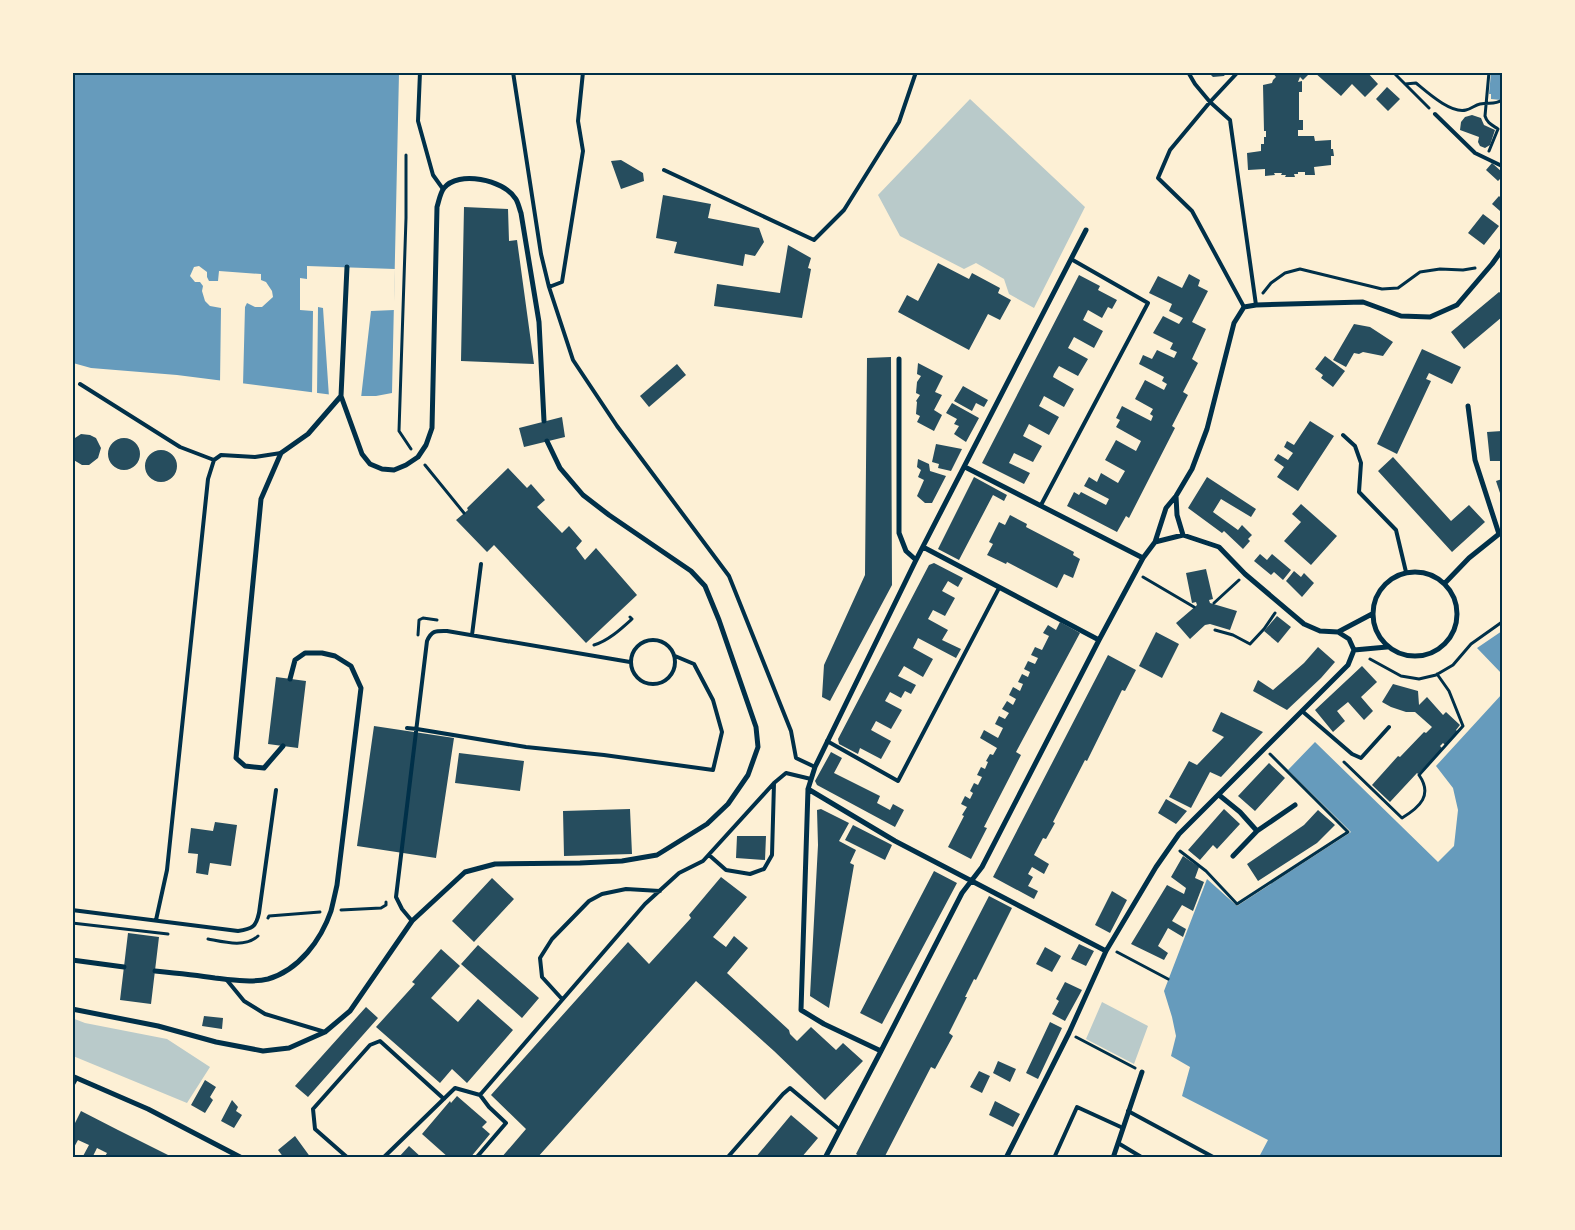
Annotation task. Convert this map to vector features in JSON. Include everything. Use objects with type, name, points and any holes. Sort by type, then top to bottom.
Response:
[{"type":"street","points":[[347,267],[341,396],[362,454],[370,464],[382,469],[394,470],[406,466],[418,457],[426,445],[432,428],[437,207],[443,189],[450,183],[462,179],[487,180],[502,185],[516,198],[521,213],[539,322],[544,421]]},
{"type":"street","points":[[881,1051],[824,1024],[801,1010],[808,789],[815,767],[827,741],[916,560],[1086,230]]},
{"type":"street","points":[[825,1158],[962,893],[982,868],[1135,572],[1155,542],[1166,508],[1176,496],[1192,469],[1207,429],[1234,323],[1244,307],[1363,302],[1401,316],[1430,317],[1457,305],[1502,250]]},
{"type":"street","points":[[899,359],[899,532],[906,551],[916,560]]},
{"type":"street","points":[[283,746],[264,768],[245,766],[236,758],[261,499],[281,453],[308,434],[341,396]]},
{"type":"street","points":[[1444,583],[1469,558],[1501,534],[1475,460],[1468,406]]},
{"type":"street","points":[[72,1009],[158,1026],[216,1042],[263,1052],[289,1048],[325,1032],[350,1011],[412,921],[465,872],[495,864],[622,861],[657,856],[707,824],[728,804],[748,775],[758,747],[756,726],[719,620],[705,586],[691,571],[583,495],[560,468],[547,441]]},
{"type":"street","points":[[964,467],[1143,558]]},
{"type":"street","points":[[1176,496],[1177,515],[1183,535]]},
{"type":"street","points":[[1155,542],[1183,535],[1219,547],[1245,574],[1304,624],[1320,631],[1338,632],[1372,614]]},
{"type":"street","points":[[924,547],[1099,640]]},
{"type":"street","points":[[1406,572],[1419,572],[1434,576],[1444,583],[1455,599],[1457,610],[1454,631],[1446,644],[1439,650],[1417,658],[1402,656],[1387,647],[1377,635],[1372,614],[1377,595],[1386,583],[1406,572]]},
{"type":"street","points":[[1006,1158],[1069,1033],[1107,949],[1156,867],[1179,834],[1348,665],[1354,650],[1349,640],[1338,632]]},
{"type":"street","points":[[1354,650],[1387,647]]},
{"type":"street","points":[[155,970],[226,979],[254,981],[268,979],[282,973],[302,959],[324,928],[331,911],[337,886],[360,688],[352,666],[336,656],[322,653],[305,653],[295,660],[290,679]]},
{"type":"street","points":[[808,789],[895,841],[1107,949]]},
{"type":"street","points":[[1218,795],[1240,812],[1258,830]]},
{"type":"street","points":[[1233,856],[1258,830],[1295,805]]},
{"type":"street","points":[[72,960],[124,967]]},
{"type":"street","points":[[1113,1158],[1142,1072]]},
{"type":"street","points":[[72,1085],[74,1077],[165,1118],[242,1158]]},
{"type":"lane","points":[[420,72],[418,121],[433,175],[443,189]]},
{"type":"lane","points":[[513,72],[541,254],[549,287],[573,360],[616,426],[729,576],[791,731],[796,758],[815,767]]},
{"type":"lane","points":[[549,287],[562,282],[583,151],[578,121],[583,72]]},
{"type":"lane","points":[[664,170],[814,240],[844,210],[899,122],[916,72]]},
{"type":"lane","points":[[1188,72],[1194,84],[1230,120],[1256,305]]},
{"type":"lane","points":[[1238,72],[1170,150],[1158,178],[1192,211],[1244,307]]},
{"type":"lane","points":[[1435,114],[1476,153],[1502,166]]},
{"type":"lane","points":[[1041,505],[1148,303],[1070,259]]},
{"type":"lane","points":[[80,384],[180,448],[214,460]]},
{"type":"lane","points":[[1343,435],[1355,446],[1361,463],[1359,492],[1396,530],[1406,572]]},
{"type":"lane","points":[[156,920],[167,870],[208,479],[214,460],[221,455],[255,457],[281,453]]},
{"type":"lane","points":[[472,635],[481,564]]},
{"type":"lane","points":[[827,741],[898,781],[999,588]]},
{"type":"lane","points":[[412,921],[402,909],[396,897],[427,641],[430,634],[436,631],[472,635],[630,662]]},
{"type":"lane","points":[[655,638],[670,646],[675,656],[676,666],[668,678],[659,683],[652,684],[643,682],[636,676],[630,662],[634,648],[641,642],[655,638]]},
{"type":"lane","points":[[407,728],[526,747],[612,756],[713,770],[722,732],[712,700],[694,664],[675,656]]},
{"type":"lane","points":[[1302,711],[1352,754],[1361,758],[1390,727]]},
{"type":"lane","points":[[480,1094],[645,904],[679,874],[703,861],[774,783],[786,773],[811,779]]},
{"type":"lane","points":[[709,855],[726,870],[750,874],[764,869],[772,855],[774,783]]},
{"type":"lane","points":[[72,910],[238,931],[249,930],[257,923],[276,790]]},
{"type":"lane","points":[[562,999],[542,977],[540,958],[552,939],[589,901],[602,894],[626,889],[660,891]]},
{"type":"lane","points":[[226,979],[244,1001],[265,1014],[325,1032]]},
{"type":"lane","points":[[348,1158],[316,1129],[313,1109],[370,1045],[380,1041],[444,1099]]},
{"type":"lane","points":[[383,1158],[455,1088],[480,1094],[489,1107],[506,1123],[476,1158]]},
{"type":"lane","points":[[727,1158],[790,1088],[839,1129]]},
{"type":"lane","points":[[1054,1158],[1076,1107],[1123,1128]]},
{"type":"lane","points":[[1128,1111],[1215,1158]]},
{"type":"lane","points":[[1118,1143],[1143,1158]]},
{"type":"path","points":[[1393,72],[1435,114]]},
{"type":"path","points":[[1486,158],[1498,129],[1489,124],[1485,116],[1489,72]]},
{"type":"path","points":[[1405,84],[1416,83],[1452,109],[1464,111],[1486,103],[1497,104],[1502,100]]},
{"type":"path","points":[[406,155],[406,218],[398,432],[464,513]]},
{"type":"path","points":[[1256,305],[1271,283],[1285,273],[1300,269],[1382,290],[1398,288],[1420,272],[1440,269],[1462,270],[1492,264]]},
{"type":"path","points":[[1135,572],[1194,607]]},
{"type":"path","points":[[1214,603],[1237,582]]},
{"type":"path","points":[[1215,630],[1233,635],[1250,644],[1264,629],[1281,604]]},
{"type":"path","points":[[592,645],[602,642],[632,619],[630,617]]},
{"type":"path","points":[[418,638],[419,620],[422,618],[440,621]]},
{"type":"path","points":[[1354,650],[1401,676],[1419,679],[1437,674],[1453,665],[1471,644],[1502,622]]},
{"type":"path","points":[[1339,757],[1402,818],[1412,812],[1425,795],[1425,784],[1419,775],[1464,726],[1449,691],[1437,674]]},
{"type":"path","points":[[1172,844],[1206,871],[1237,904],[1348,832],[1264,749]]},
{"type":"path","points":[[1107,949],[1168,979]]},
{"type":"path","points":[[1069,1033],[1142,1072]]},
{"type":"shaded area","points":[[970,99],[1085,207],[1034,308],[1009,294],[1004,279],[976,263],[964,269],[900,236],[878,195]]},
{"type":"shaded area","points":[[1102,1002],[1148,1026],[1134,1064],[1086,1039]]},
{"type":"shaded area","points":[[72,1018],[85,1023],[167,1039],[210,1067],[187,1103],[73,1056]]},
{"type":"water","points":[[72,73],[399,73],[392,393],[376,396],[341,396],[177,375],[91,368],[73,363]]},
{"type":"water","points":[[1491,73],[1502,73],[1501,100],[1491,99],[1491,94],[1489,94]]},
{"type":"water","points":[[1502,631],[1502,674],[1477,648]]},
{"type":"water","points":[[1502,694],[1502,1157],[1259,1157],[1268,1140],[1182,1096],[1190,1067],[1171,1056],[1176,1036],[1164,991],[1207,879],[1237,906],[1351,832],[1288,770],[1315,742],[1438,862],[1454,846],[1458,810],[1453,788],[1436,766]]},
{"type":"pier","points":[[199,266],[207,272],[209,281],[218,281],[219,271],[261,274],[261,280],[266,282],[272,291],[273,297],[262,307],[255,307],[247,303],[245,307],[243,385],[220,383],[221,308],[210,306],[205,301],[202,291],[203,286],[200,282],[195,282],[190,276],[194,267]]},
{"type":"pier","points":[[307,266],[395,269],[394,310],[371,311],[361,398],[341,399],[329,397],[323,308],[318,307],[317,395],[312,395],[313,311],[300,310],[300,278],[307,279]]},
{"type":"building","points":[[1208,72],[1227,72],[1224,76],[1213,77]]},
{"type":"building","points":[[1272,72],[1311,72],[1303,80],[1300,77],[1298,82],[1302,81],[1302,92],[1299,92],[1299,120],[1303,120],[1303,130],[1298,130],[1298,136],[1314,136],[1315,141],[1331,140],[1331,149],[1333,149],[1334,156],[1331,156],[1331,165],[1314,167],[1315,175],[1305,175],[1305,172],[1298,172],[1298,174],[1294,174],[1295,177],[1285,177],[1286,175],[1281,175],[1282,173],[1265,176],[1265,169],[1248,170],[1247,153],[1261,151],[1261,144],[1264,144],[1264,137],[1266,137],[1266,131],[1264,131],[1263,85],[1272,83],[1276,77]]},
{"type":"building","points":[[1314,72],[1367,72],[1378,84],[1365,97],[1352,84],[1341,96]]},
{"type":"building","points":[[1387,87],[1400,99],[1388,111],[1376,99]]},
{"type":"building","points":[[1472,115],[1481,118],[1484,125],[1495,130],[1490,145],[1485,148],[1480,146],[1478,142],[1479,137],[1460,130],[1461,122],[1465,117]]},
{"type":"building","points":[[621,160],[643,173],[644,181],[621,189],[611,161]]},
{"type":"building","points":[[1492,163],[1502,172],[1502,177],[1498,181],[1486,170]]},
{"type":"building","points":[[663,195],[711,204],[708,218],[759,228],[764,242],[755,256],[745,254],[743,266],[674,253],[677,242],[656,238]]},
{"type":"building","points":[[1499,196],[1502,199],[1500,211],[1492,204]]},
{"type":"building","points":[[464,207],[508,209],[509,241],[517,240],[534,364],[461,361]]},
{"type":"building","points":[[1483,214],[1499,226],[1484,245],[1468,233]]},
{"type":"building","points":[[788,245],[811,258],[808,268],[811,269],[802,318],[714,306],[717,284],[780,293]]},
{"type":"building","points":[[938,263],[969,279],[972,273],[1000,288],[998,293],[1011,300],[1000,320],[988,314],[969,350],[898,312],[907,295],[918,301]]},
{"type":"building","points":[[1189,274],[1200,280],[1198,286],[1208,291],[1192,322],[1206,329],[1192,359],[1198,363],[1183,392],[1188,395],[1172,426],[1175,428],[1129,518],[1126,516],[1117,532],[1067,506],[1074,492],[1079,495],[1081,492],[1106,505],[1109,499],[1084,486],[1089,477],[1097,482],[1101,473],[1118,483],[1125,471],[1105,460],[1116,440],[1136,451],[1141,441],[1116,427],[1120,420],[1116,418],[1122,406],[1151,421],[1153,416],[1150,414],[1153,409],[1135,399],[1145,380],[1164,390],[1167,384],[1162,381],[1164,377],[1139,364],[1143,355],[1152,359],[1157,350],[1174,358],[1177,352],[1170,349],[1173,343],[1153,333],[1163,316],[1179,324],[1183,318],[1169,311],[1172,304],[1149,293],[1158,276],[1182,288]]},
{"type":"building","points":[[1079,275],[1100,286],[1098,290],[1117,300],[1112,309],[1108,307],[1102,318],[1088,310],[1083,320],[1103,331],[1094,348],[1074,337],[1068,348],[1088,359],[1078,376],[1059,366],[1054,374],[1053,377],[1074,389],[1064,407],[1044,396],[1039,406],[1059,417],[1049,435],[1029,424],[1023,436],[1042,446],[1033,462],[1014,453],[1009,463],[1030,473],[1024,484],[982,463]]},
{"type":"building","points":[[1499,292],[1502,294],[1502,317],[1464,349],[1451,332]]},
{"type":"building","points":[[1354,324],[1370,327],[1393,342],[1383,356],[1363,352],[1359,354],[1354,353],[1346,367],[1333,360]]},
{"type":"building","points":[[1422,349],[1461,367],[1452,384],[1429,373],[1426,379],[1431,381],[1397,454],[1377,444]]},
{"type":"building","points":[[1325,356],[1345,371],[1333,387],[1321,378],[1323,375],[1315,369]]},
{"type":"building","points":[[891,357],[892,585],[830,701],[822,697],[824,665],[865,575],[867,358]]},
{"type":"building","points":[[918,363],[943,376],[935,392],[942,395],[934,410],[942,415],[934,431],[917,422],[920,416],[916,414],[916,401],[920,395],[916,393],[917,382],[921,376],[917,374]]},
{"type":"building","points":[[677,364],[686,375],[649,407],[640,396]]},
{"type":"building","points":[[963,386],[988,400],[984,407],[976,403],[972,411],[954,401]]},
{"type":"building","points":[[952,403],[979,418],[966,442],[954,434],[959,426],[954,424],[957,419],[946,413]]},
{"type":"building","points":[[562,417],[565,437],[524,447],[519,428]]},
{"type":"building","points":[[1310,421],[1334,436],[1298,491],[1277,477],[1284,467],[1274,460],[1278,454],[1288,460],[1293,453],[1284,447],[1287,441],[1294,445]]},
{"type":"building","points":[[1502,431],[1502,461],[1490,461],[1487,432]]},
{"type":"building","points":[[81,434],[96,438],[101,448],[98,458],[89,465],[82,465],[72,459],[72,440]]},
{"type":"building","points":[[124,438],[130,439],[135,443],[139,448],[139,460],[135,465],[130,469],[124,470],[118,469],[113,465],[109,460],[108,454],[109,448],[113,443],[118,439]]},
{"type":"building","points":[[936,444],[962,449],[951,471],[938,468],[939,464],[932,462]]},
{"type":"building","points":[[161,450],[167,451],[172,455],[176,460],[176,472],[172,477],[167,481],[161,482],[155,481],[150,477],[146,472],[145,466],[146,460],[150,455],[155,451]]},
{"type":"building","points":[[1393,457],[1451,521],[1469,505],[1485,522],[1452,552],[1378,471]]},
{"type":"building","points":[[918,459],[929,464],[930,471],[946,476],[932,503],[925,503],[917,496],[924,480],[918,477],[921,470],[917,467]]},
{"type":"building","points":[[508,468],[527,488],[531,484],[545,500],[537,507],[562,533],[569,526],[582,541],[576,548],[585,560],[596,548],[637,595],[586,643],[494,545],[487,552],[456,520]]},
{"type":"building","points":[[974,477],[1007,495],[1004,501],[993,495],[959,560],[938,549]]},
{"type":"building","points":[[1207,477],[1256,509],[1251,517],[1221,499],[1213,512],[1238,530],[1242,525],[1252,535],[1248,539],[1250,541],[1243,549],[1224,531],[1222,533],[1188,508]]},
{"type":"building","points":[[1502,479],[1502,499],[1496,481]]},
{"type":"building","points":[[1301,504],[1337,536],[1311,565],[1284,541],[1301,522],[1292,514]]},
{"type":"building","points":[[1010,515],[1027,524],[1026,527],[1074,552],[1073,555],[1080,559],[1073,578],[1064,574],[1057,588],[1007,562],[1006,564],[987,555],[993,544],[989,542],[999,522],[1005,525]]},
{"type":"building","points":[[1260,554],[1267,560],[1272,554],[1291,570],[1283,580],[1274,572],[1271,575],[1254,561]]},
{"type":"building","points":[[934,563],[963,578],[958,587],[948,581],[942,591],[955,598],[945,616],[933,610],[928,619],[948,630],[942,640],[961,649],[956,658],[918,638],[913,648],[933,659],[923,677],[904,666],[898,676],[916,685],[911,694],[905,691],[901,698],[890,692],[885,701],[902,710],[891,729],[876,721],[871,730],[891,741],[881,759],[860,748],[858,754],[839,744],[838,739],[929,565]]},
{"type":"building","points":[[1206,569],[1213,599],[1209,600],[1210,603],[1237,611],[1230,630],[1210,624],[1205,625],[1190,639],[1176,623],[1197,605],[1196,602],[1192,603],[1186,573]]},
{"type":"building","points":[[1294,571],[1301,577],[1304,573],[1314,583],[1302,597],[1286,581]]},
{"type":"building","points":[[1277,616],[1291,627],[1278,643],[1264,631]]},
{"type":"building","points":[[1060,622],[1080,633],[1016,752],[1021,755],[984,827],[987,828],[971,859],[948,847],[967,807],[961,804],[965,796],[970,799],[973,793],[970,791],[974,783],[978,785],[982,777],[977,775],[981,767],[985,769],[988,762],[986,761],[990,754],[993,755],[997,748],[980,738],[984,730],[998,738],[1003,728],[995,724],[999,716],[1005,719],[1009,713],[1002,709],[1007,701],[1013,705],[1016,699],[1009,695],[1013,687],[1020,691],[1023,684],[1018,682],[1022,674],[1028,677],[1030,672],[1024,669],[1028,661],[1035,664],[1038,658],[1031,655],[1035,647],[1042,650],[1049,636],[1043,633],[1048,625],[1056,630]]},
{"type":"building","points":[[1156,632],[1179,644],[1162,678],[1139,666]]},
{"type":"building","points":[[1318,647],[1335,662],[1287,710],[1253,691],[1258,680],[1273,690],[1304,663]]},
{"type":"building","points":[[1108,655],[1136,670],[1125,691],[1122,690],[1087,761],[1085,760],[1053,822],[1055,823],[1046,839],[1043,838],[1034,855],[1049,864],[1044,874],[1032,867],[1028,874],[1033,877],[1028,886],[1038,891],[1034,899],[993,877]]},
{"type":"building","points":[[1362,666],[1377,682],[1361,697],[1373,711],[1364,720],[1348,702],[1337,711],[1345,721],[1333,732],[1315,710]]},
{"type":"building","points":[[276,677],[306,681],[298,748],[268,744]]},
{"type":"building","points":[[1393,684],[1418,691],[1419,705],[1427,697],[1443,715],[1446,712],[1460,725],[1456,730],[1458,732],[1445,745],[1443,743],[1440,746],[1443,749],[1390,802],[1372,785],[1398,756],[1400,757],[1424,732],[1426,733],[1432,727],[1415,712],[1406,712],[1382,702]]},
{"type":"building","points":[[1221,712],[1263,732],[1221,777],[1210,772],[1191,808],[1169,797],[1189,761],[1197,765],[1224,737],[1212,731]]},
{"type":"building","points":[[374,726],[454,738],[436,858],[357,846]]},
{"type":"building","points":[[831,752],[842,758],[834,773],[880,796],[877,803],[890,810],[893,804],[904,810],[895,827],[817,785],[815,781]]},
{"type":"building","points":[[459,753],[524,761],[520,791],[455,783]]},
{"type":"building","points":[[1269,763],[1285,778],[1255,811],[1238,796]]},
{"type":"building","points":[[1166,799],[1187,811],[1176,824],[1158,813]]},
{"type":"building","points":[[630,809],[632,854],[564,856],[563,811]]},
{"type":"building","points":[[821,809],[849,823],[839,841],[856,850],[850,863],[854,865],[829,1008],[810,996],[818,845],[817,810]]},
{"type":"building","points":[[1224,809],[1240,824],[1217,849],[1213,845],[1200,860],[1188,850]]},
{"type":"building","points":[[1318,810],[1335,825],[1317,843],[1258,881],[1247,864],[1304,825]]},
{"type":"building","points":[[215,822],[237,825],[231,866],[210,863],[208,875],[196,873],[198,854],[188,853],[191,828],[213,831]]},
{"type":"building","points":[[853,825],[892,845],[885,860],[845,840]]},
{"type":"building","points":[[737,836],[766,836],[765,860],[736,858]]},
{"type":"building","points":[[1183,856],[1199,867],[1195,878],[1204,882],[1193,911],[1182,905],[1172,921],[1186,929],[1183,937],[1168,928],[1158,946],[1168,953],[1164,960],[1131,944],[1167,885],[1184,894],[1186,888],[1171,877]]},
{"type":"building","points":[[934,871],[957,883],[882,1024],[860,1013]]},
{"type":"building","points":[[721,877],[747,897],[713,937],[726,947],[734,936],[748,948],[727,973],[789,1030],[790,1034],[797,1041],[811,1027],[836,1050],[843,1043],[863,1061],[825,1100],[696,981],[537,1158],[501,1158],[526,1129],[491,1095],[628,942],[649,964],[691,918],[689,915]]},
{"type":"building","points":[[492,878],[514,899],[474,942],[452,921]]},
{"type":"building","points":[[1112,891],[1127,900],[1110,933],[1095,925]]},
{"type":"building","points":[[989,896],[1012,908],[976,980],[974,979],[965,997],[967,997],[949,1033],[953,1036],[935,1069],[931,1067],[884,1158],[862,1158],[856,1154]]},
{"type":"building","points":[[128,933],[159,937],[151,1004],[120,1000]]},
{"type":"building","points":[[1079,944],[1094,951],[1086,966],[1071,959]]},
{"type":"building","points":[[478,945],[539,998],[522,1018],[461,964]]},
{"type":"building","points":[[1045,947],[1061,956],[1052,972],[1036,964]]},
{"type":"building","points":[[441,949],[460,966],[431,998],[458,1022],[478,999],[513,1030],[467,1083],[452,1069],[440,1083],[376,1027],[415,984],[412,982]]},
{"type":"building","points":[[1065,982],[1082,990],[1065,1021],[1052,1014],[1059,1001],[1056,999]]},
{"type":"building","points":[[366,1007],[378,1018],[308,1097],[295,1086]]},
{"type":"building","points":[[204,1016],[223,1018],[222,1029],[202,1026]]},
{"type":"building","points":[[1050,1022],[1062,1028],[1038,1079],[1026,1073]]},
{"type":"building","points":[[998,1061],[1016,1069],[1010,1082],[993,1073]]},
{"type":"building","points":[[979,1071],[990,1076],[982,1093],[970,1087]]},
{"type":"building","points":[[205,1080],[216,1087],[210,1097],[213,1100],[205,1113],[191,1105]]},
{"type":"building","points":[[457,1096],[487,1122],[482,1127],[490,1134],[470,1158],[449,1158],[422,1134],[450,1101],[451,1103]]},
{"type":"building","points":[[232,1100],[238,1107],[236,1111],[242,1115],[234,1128],[221,1121]]},
{"type":"building","points":[[995,1101],[1020,1114],[1013,1127],[989,1115]]},
{"type":"building","points":[[81,1111],[174,1158],[104,1158],[107,1153],[97,1148],[92,1158],[82,1158],[89,1145],[78,1140],[72,1151],[72,1129]]},
{"type":"building","points":[[791,1115],[818,1138],[801,1158],[755,1158]]},
{"type":"building","points":[[295,1136],[311,1158],[284,1158],[278,1150]]},
{"type":"building","points":[[409,1146],[422,1158],[398,1158]]}]
